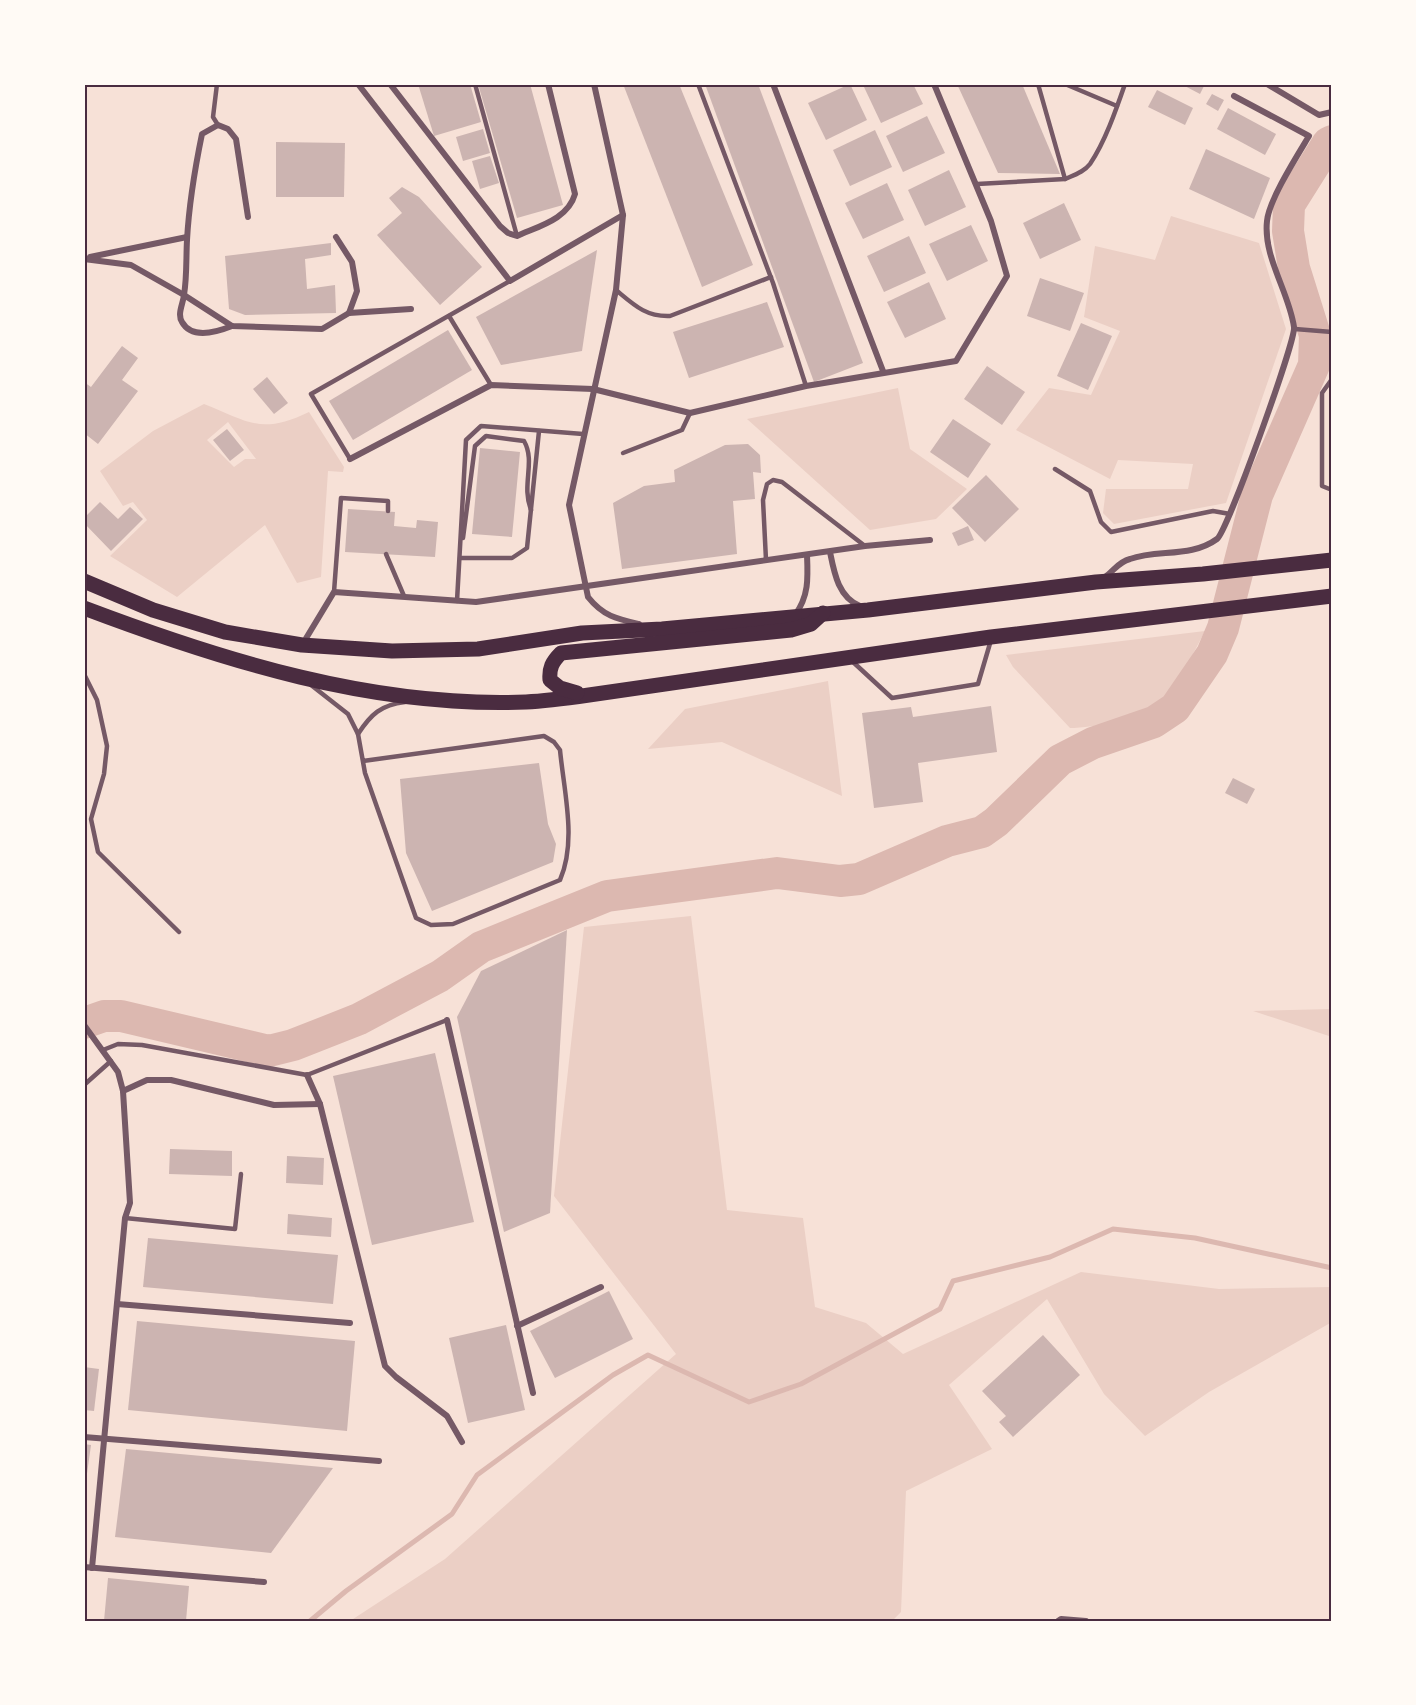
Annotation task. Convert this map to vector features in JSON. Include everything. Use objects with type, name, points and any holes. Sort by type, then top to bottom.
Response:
[{"type":"main road","points":[[84,581],[153,610],[225,632],[302,645],[392,651],[478,650],[582,633],[662,629],[794,615],[868,610],[1096,582],[1203,574],[1332,560]]},
{"type":"main road","points":[[84,608],[161,637],[295,676],[434,699],[526,702],[991,637],[1332,596]]},
{"type":"main road","points":[[589,695],[560,688],[550,680],[549,671],[553,661],[561,653],[791,630],[811,624],[823,613]]},
{"type":"street","points":[[358,84],[510,281],[623,214]]},
{"type":"street","points":[[390,84],[500,226],[508,233],[517,236],[560,216],[571,207],[575,194],[548,84]]},
{"type":"street","points":[[594,84],[623,214],[616,290],[569,505],[588,597],[597,609],[610,617],[662,629]]},
{"type":"street","points":[[773,84],[883,371]]},
{"type":"street","points":[[350,459],[491,385],[594,389],[690,413],[806,386],[883,371],[956,361],[1007,276],[991,221],[977,184],[934,84]]},
{"type":"street","points":[[1267,84],[1319,115],[1332,112]]},
{"type":"street","points":[[1096,582],[1109,574],[1119,563],[1132,558],[1196,550],[1219,538],[1230,514],[1297,329],[1268,244],[1267,220],[1285,177],[1309,136],[1234,96]]},
{"type":"street","points":[[248,217],[237,139],[228,129],[218,124],[202,134],[187,237],[184,295],[179,315],[182,324],[196,333],[216,333],[232,326],[322,329],[349,313],[411,309]]},
{"type":"street","points":[[84,259],[187,237]]},
{"type":"street","points":[[336,237],[352,262],[357,291],[349,313]]},
{"type":"street","points":[[84,259],[130,265],[184,295],[232,326]]},
{"type":"street","points":[[302,645],[334,592],[476,602],[865,546],[930,540]]},
{"type":"street","points":[[830,552],[839,585],[851,603],[868,610]]},
{"type":"street","points":[[794,615],[804,603],[807,555]]},
{"type":"street","points":[[447,1020],[532,1393]]},
{"type":"street","points":[[84,1025],[118,1072],[123,1091],[130,1203],[125,1218],[92,1568]]},
{"type":"street","points":[[306,1075],[320,1104],[385,1366],[447,1416],[462,1442]]},
{"type":"street","points":[[123,1091],[147,1080],[171,1080],[274,1104],[320,1104]]},
{"type":"street","points":[[517,1326],[602,1287]]},
{"type":"street","points":[[117,1304],[350,1323]]},
{"type":"street","points":[[84,1437],[379,1461]]},
{"type":"street","points":[[84,1567],[264,1582]]},
{"type":"street","points":[[1058,1621],[1061,1619],[1086,1621]]},
{"type":"lane","points":[[218,84],[213,117],[218,124]]},
{"type":"lane","points":[[475,84],[517,236]]},
{"type":"lane","points":[[698,84],[771,277],[806,386]]},
{"type":"lane","points":[[1038,84],[1065,179]]},
{"type":"lane","points":[[1065,84],[1117,106]]},
{"type":"lane","points":[[977,184],[1065,179],[1079,174],[1089,165],[1125,84]]},
{"type":"lane","points":[[616,290],[642,311],[654,317],[670,316],[771,277]]},
{"type":"lane","points":[[350,459],[311,394],[510,281]]},
{"type":"lane","points":[[449,316],[491,385]]},
{"type":"lane","points":[[1297,329],[1332,332]]},
{"type":"lane","points":[[1332,379],[1322,393],[1322,486],[1332,490]]},
{"type":"lane","points":[[623,453],[682,430],[690,413]]},
{"type":"lane","points":[[457,601],[466,440],[481,426],[583,434]]},
{"type":"lane","points":[[460,558],[512,558],[527,548],[539,431]]},
{"type":"lane","points":[[460,558],[471,495],[475,446],[479,440],[486,436],[524,441],[530,450],[526,496],[531,510]]},
{"type":"lane","points":[[1055,469],[1090,491],[1101,522],[1111,532],[1213,511],[1230,514]]},
{"type":"lane","points":[[766,560],[763,500],[767,484],[773,480],[782,482],[865,546]]},
{"type":"lane","points":[[334,592],[341,498],[388,501],[388,511]]},
{"type":"lane","points":[[386,554],[404,596]]},
{"type":"lane","points":[[848,657],[892,698],[978,684],[991,637]]},
{"type":"lane","points":[[84,674],[97,700],[107,746],[104,774],[91,819],[98,852],[179,932]]},
{"type":"lane","points":[[295,676],[336,702],[348,714],[358,734],[363,761],[416,918],[431,925],[453,924],[560,880],[566,867],[569,845],[560,750],[549,739],[544,736],[363,761]]},
{"type":"lane","points":[[358,734],[370,715],[387,704],[434,699]]},
{"type":"lane","points":[[103,1050],[118,1044],[142,1046],[306,1075],[447,1020]]},
{"type":"lane","points":[[84,1085],[111,1061]]},
{"type":"lane","points":[[125,1218],[235,1230],[241,1174]]},
{"type":"shaded area","points":[[1171,216],[1259,243],[1286,329],[1226,503],[1114,524],[1103,513],[1106,489],[1188,489],[1193,464],[1118,460],[1110,479],[1016,430],[1049,388],[1091,395],[1120,331],[1084,317],[1095,246],[1155,260]]},
{"type":"shaded area","points":[[898,388],[910,449],[967,489],[936,519],[870,530],[747,419]]},
{"type":"shaded area","points":[[204,404],[244,421],[267,424],[293,419],[309,412],[344,467],[343,472],[328,471],[321,577],[297,583],[265,525],[177,597],[110,556],[147,520],[133,502],[123,506],[100,471],[153,431]],"holes":[[[228,422],[256,459],[245,459],[234,467],[207,440]]]},
{"type":"shaded area","points":[[1205,631],[1180,678],[1153,709],[1118,722],[1091,726],[1070,728],[1013,667],[1006,655]]},
{"type":"shaded area","points":[[828,681],[842,796],[722,742],[648,749],[685,709]]},
{"type":"shaded area","points":[[691,916],[727,1210],[803,1218],[815,1307],[866,1323],[903,1354],[1081,1272],[1219,1289],[1332,1287],[1332,1322],[1209,1392],[1145,1436],[1104,1394],[1047,1299],[949,1385],[992,1449],[906,1491],[901,1612],[892,1621],[350,1621],[445,1559],[676,1354],[554,1196],[584,927]]},
{"type":"shaded area","points":[[1332,1009],[1332,1037],[1253,1011]]},
{"type":"building","points":[[418,84],[470,84],[481,122],[434,136]]},
{"type":"building","points":[[478,84],[530,84],[563,205],[517,218]]},
{"type":"building","points":[[623,84],[679,84],[753,265],[702,287]]},
{"type":"building","points":[[705,84],[758,84],[863,363],[814,382]]},
{"type":"building","points":[[850,84],[867,120],[826,140],[808,103]]},
{"type":"building","points":[[870,84],[913,84],[923,104],[881,123],[864,87]]},
{"type":"building","points":[[957,84],[1022,84],[1060,174],[998,173]]},
{"type":"building","points":[[1181,84],[1205,84],[1200,94]]},
{"type":"building","points":[[1157,90],[1193,108],[1185,125],[1148,107]]},
{"type":"building","points":[[1212,94],[1224,100],[1218,111],[1206,104]]},
{"type":"building","points":[[1228,108],[1276,134],[1265,155],[1217,129]]},
{"type":"building","points":[[927,116],[945,153],[903,172],[886,136]]},
{"type":"building","points":[[483,129],[490,153],[463,161],[456,137]]},
{"type":"building","points":[[875,130],[892,167],[850,186],[833,150]]},
{"type":"building","points":[[276,142],[345,143],[344,197],[276,197]]},
{"type":"building","points":[[1206,149],[1270,178],[1254,219],[1189,189]]},
{"type":"building","points":[[490,156],[499,183],[480,189],[472,161]]},
{"type":"building","points":[[949,170],[966,207],[925,226],[908,190]]},
{"type":"building","points":[[887,183],[904,220],[863,239],[845,203]]},
{"type":"building","points":[[402,187],[419,197],[482,267],[440,305],[377,235],[402,213],[389,198]]},
{"type":"building","points":[[1064,203],[1081,240],[1040,259],[1023,223]]},
{"type":"building","points":[[971,225],[988,261],[947,281],[929,244]]},
{"type":"building","points":[[909,236],[926,273],[884,292],[867,256]]},
{"type":"building","points":[[331,243],[331,255],[305,259],[307,289],[335,285],[336,313],[245,315],[229,309],[225,256]]},
{"type":"building","points":[[597,250],[582,351],[501,365],[476,317]]},
{"type":"building","points":[[1040,278],[1084,293],[1070,331],[1027,316]]},
{"type":"building","points":[[929,282],[946,319],[905,338],[887,302]]},
{"type":"building","points":[[767,302],[784,347],[689,378],[673,332]]},
{"type":"building","points":[[1081,323],[1112,336],[1088,390],[1057,376]]},
{"type":"building","points":[[448,330],[472,370],[353,440],[329,401]]},
{"type":"building","points":[[122,346],[138,358],[122,380],[138,391],[98,444],[84,433],[84,382],[91,387]]},
{"type":"building","points":[[987,366],[1025,392],[1002,425],[964,399]]},
{"type":"building","points":[[267,377],[288,403],[274,414],[253,389]]},
{"type":"building","points":[[953,419],[991,444],[968,478],[930,452]]},
{"type":"building","points":[[227,429],[244,450],[230,461],[213,440]]},
{"type":"building","points":[[748,444],[760,455],[761,473],[753,472],[755,499],[733,501],[737,554],[622,569],[613,503],[644,486],[675,482],[674,470],[725,445]]},
{"type":"building","points":[[480,448],[520,452],[512,537],[472,534]]},
{"type":"building","points":[[986,475],[1019,509],[985,542],[952,508]]},
{"type":"building","points":[[100,502],[118,519],[130,507],[143,519],[111,551],[84,523],[84,518]]},
{"type":"building","points":[[348,509],[395,512],[394,526],[416,528],[417,520],[438,522],[435,557],[345,552]]},
{"type":"building","points":[[968,526],[974,540],[958,546],[952,533]]},
{"type":"building","points":[[991,706],[997,752],[918,763],[923,802],[874,808],[862,713],[911,707],[913,717]]},
{"type":"building","points":[[539,763],[548,824],[556,844],[553,862],[432,911],[406,853],[400,779]]},
{"type":"building","points":[[1233,778],[1255,789],[1247,804],[1225,793]]},
{"type":"building","points":[[567,930],[550,1213],[504,1232],[457,1017],[481,971]]},
{"type":"building","points":[[435,1053],[474,1222],[372,1245],[333,1076]]},
{"type":"building","points":[[170,1149],[232,1151],[232,1176],[169,1174]]},
{"type":"building","points":[[287,1156],[324,1158],[323,1185],[286,1183]]},
{"type":"building","points":[[288,1214],[332,1218],[331,1237],[287,1234]]},
{"type":"building","points":[[148,1238],[338,1255],[333,1304],[143,1287]]},
{"type":"building","points":[[609,1291],[633,1339],[555,1378],[530,1331]]},
{"type":"building","points":[[137,1321],[355,1341],[347,1431],[128,1410]]},
{"type":"building","points":[[506,1325],[525,1410],[468,1423],[449,1338]]},
{"type":"building","points":[[1043,1335],[1080,1375],[1013,1437],[999,1422],[1006,1416],[982,1391]]},
{"type":"building","points":[[84,1367],[99,1369],[94,1411],[84,1410]]},
{"type":"building","points":[[84,1444],[91,1445],[85,1488],[84,1488]]},
{"type":"building","points":[[126,1449],[333,1468],[271,1553],[115,1537]]},
{"type":"building","points":[[108,1578],[189,1586],[186,1621],[104,1621]]},
{"type":"waterway","points":[[84,1023],[104,1016],[121,1016],[269,1051],[293,1045],[359,1019],[440,976],[481,947],[607,896],[777,873],[840,881],[859,879],[947,841],[982,832],[996,822],[1060,760],[1093,743],[1154,722],[1175,708],[1212,654],[1223,628],[1257,495],[1314,365],[1315,335],[1294,268],[1288,231],[1289,205],[1328,143],[1332,141]]},
{"type":"waterway","points":[[310,1621],[346,1591],[452,1514],[477,1475],[613,1375],[648,1355],[749,1402],[801,1384],[940,1309],[953,1281],[1050,1257],[1113,1229],[1195,1238],[1332,1268]]}]
